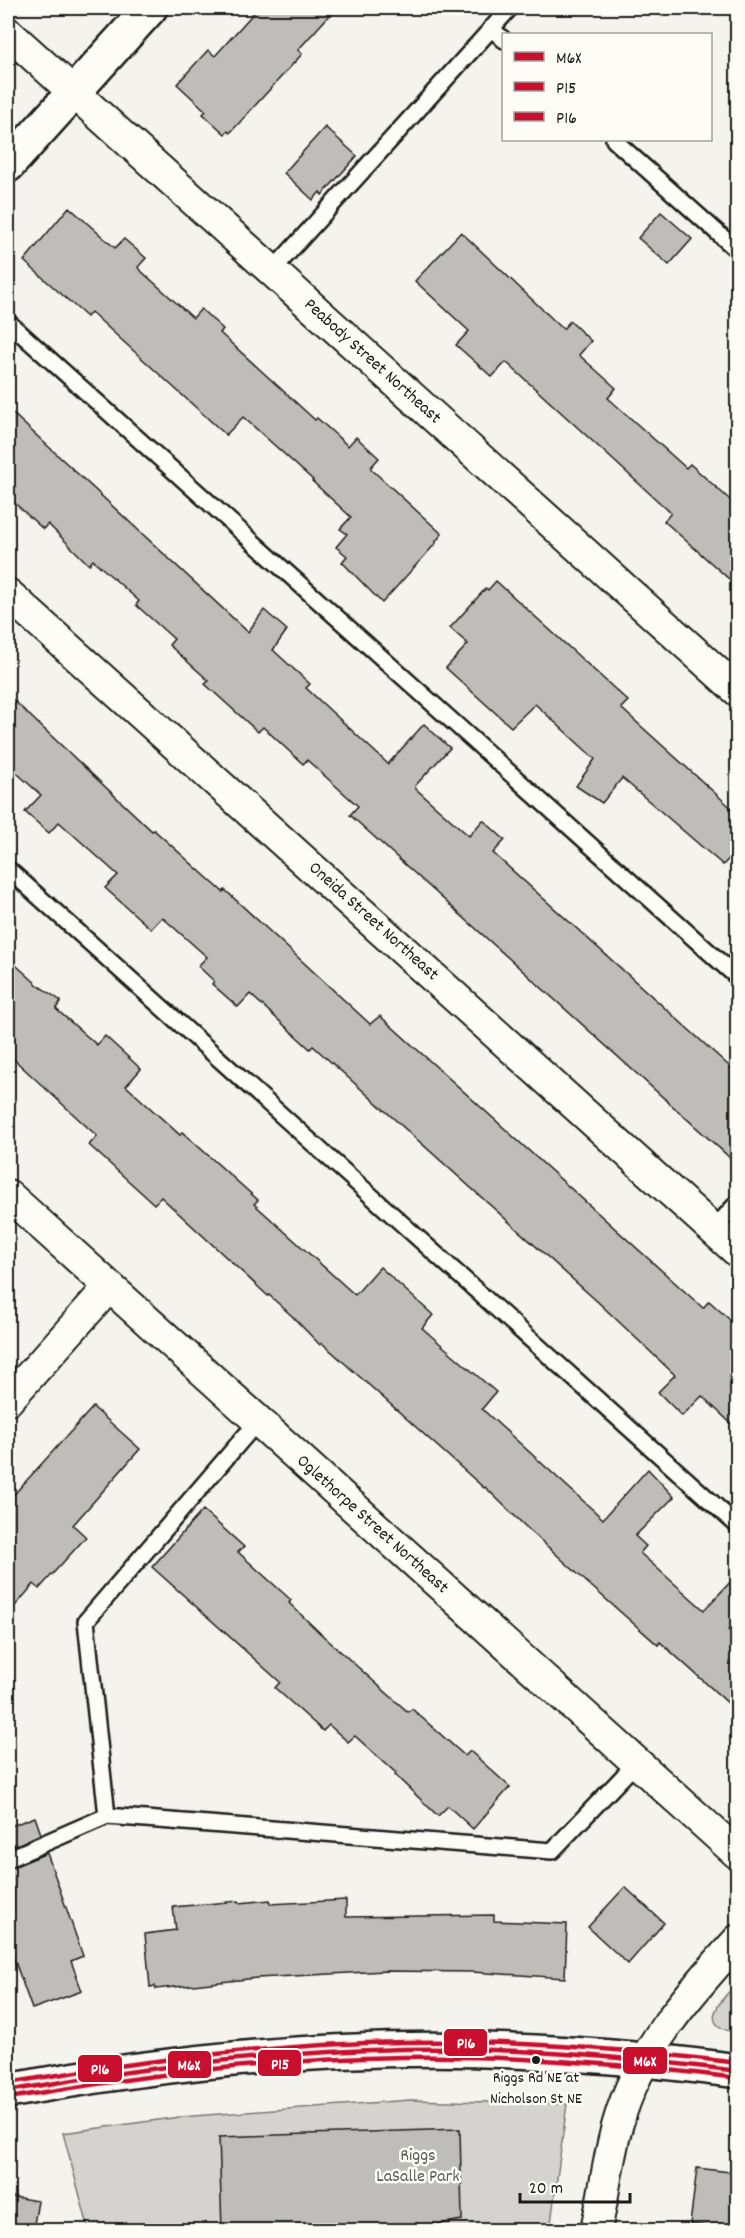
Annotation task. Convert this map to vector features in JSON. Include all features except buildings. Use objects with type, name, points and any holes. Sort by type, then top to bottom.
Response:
[{"type":"main road","points":[[8,165],[150,8]]},
{"type":"main road","points":[[8,2091],[184,2064],[389,2050],[533,2052],[645,2059],[738,2071]]},
{"type":"street","name":"Peabody Street Northeast","points":[[8,33],[738,691]]},
{"type":"street","name":"Oneida Street Northeast","points":[[8,594],[738,1252]]},
{"type":"street","name":"Oglethorpe Street Northeast","points":[[8,1195],[738,1854]]},
{"type":"street","points":[[8,1400],[109,1287]]},
{"type":"street","points":[[596,2230],[618,2124],[626,2100],[645,2059],[683,2001],[738,1940]]},
{"type":"lane","points":[[272,271],[510,8]]},
{"type":"lane","points":[[491,28],[502,38]]},
{"type":"lane","points":[[615,141],[738,251]]},
{"type":"lane","points":[[8,322],[738,978]]},
{"type":"lane","points":[[8,869],[738,1526]]},
{"type":"lane","points":[[713,1230],[738,1202]]},
{"type":"lane","points":[[107,1816],[86,1621],[258,1421]]},
{"type":"lane","points":[[8,1859],[107,1816],[552,1851],[636,1762]]},
{"type":"green space","points":[[737,1983],[737,2033],[724,2029],[717,2024],[714,2018],[724,1997]]},
{"type":"green space","name":"Riggs LaSalle Park","points":[[410,2100],[567,2104],[550,2230],[89,2230],[63,2133],[180,2117]]},
{"type":"transit line","name":"P16","points":[[8,2083],[204,2055],[353,2043],[487,2042],[571,2046],[738,2063]]},
{"type":"transit line","name":"M6X","points":[[8,2091],[204,2062],[402,2049],[570,2054],[738,2071]]},
{"type":"transit line","name":"P15","points":[[9,2098],[205,2070],[353,2058],[486,2057],[654,2069],[737,2078]]},
{"type":"place","name":"Riggs Rd NE at Nicholson St NE","points":[[536,2060]]}]
